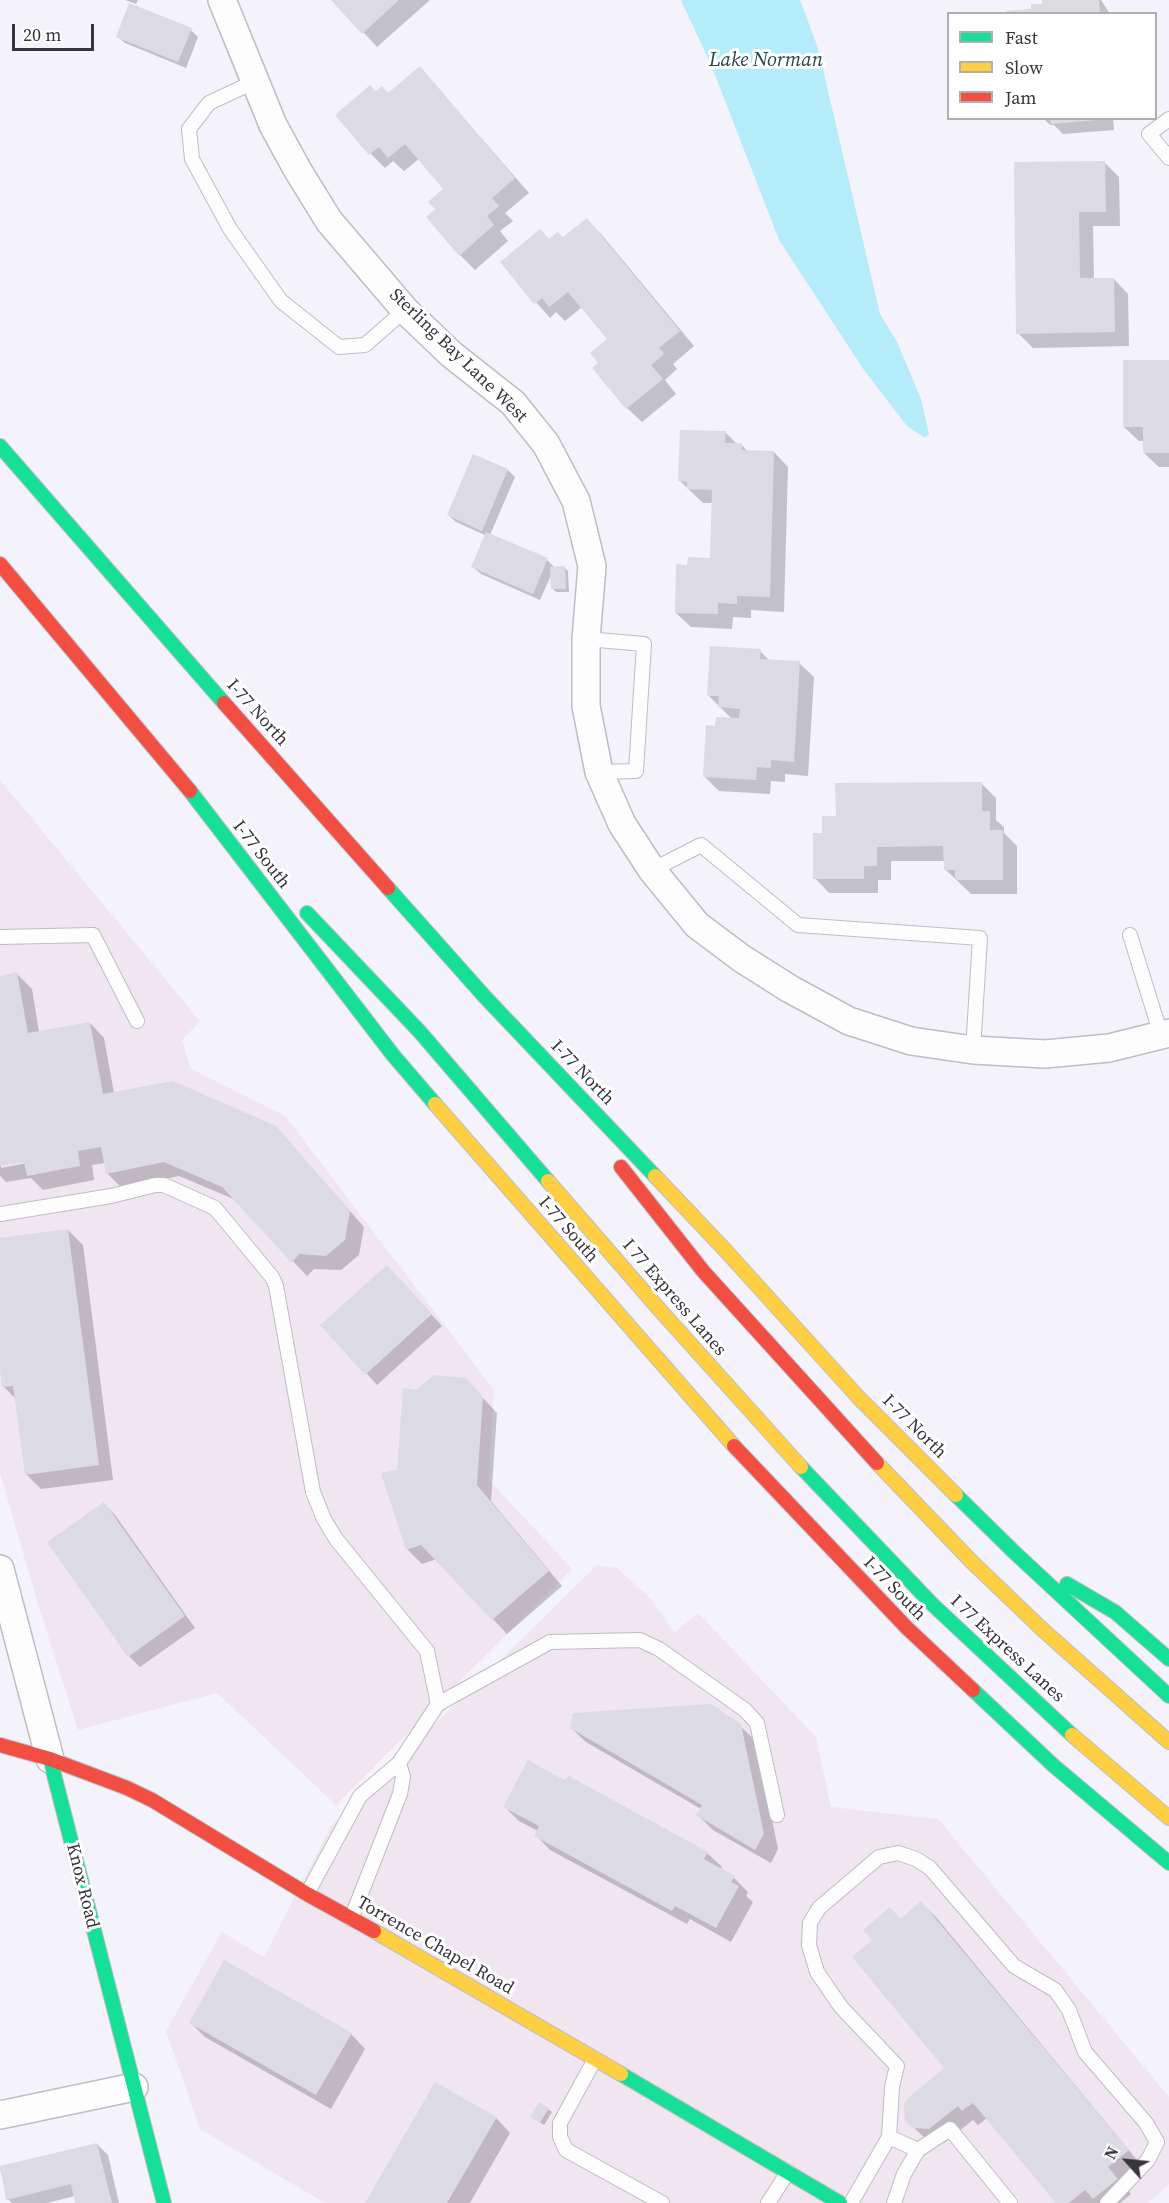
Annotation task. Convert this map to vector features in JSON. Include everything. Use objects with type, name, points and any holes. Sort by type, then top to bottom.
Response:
[{"type":"main road","name":"I-77 North","points":[[0,446],[125,591],[485,997],[726,1251],[860,1398],[1014,1552],[1169,1696]]},
{"type":"main road","name":"I-77 South","points":[[0,564],[178,776],[393,1055],[700,1408],[907,1629],[1165,1868]]},
{"type":"main road","points":[[178,776],[274,879]]},
{"type":"main road","name":"I 77 Express Lanes","points":[[299,904],[420,1032],[689,1343],[862,1532],[1004,1673],[1169,1818]]},
{"type":"main road","points":[[485,997],[587,1125]]},
{"type":"main road","points":[[609,1152],[703,1271],[903,1492],[1035,1623],[1169,1742]]},
{"type":"main road","points":[[1014,1552],[1114,1612],[1169,1659]]},
{"type":"main road","name":"Torrence Chapel Road","points":[[0,1745],[50,1759],[127,1788],[152,1800],[307,1894],[595,2059],[788,2172],[833,2201]]},
{"type":"main road","name":"Knox Road","points":[[50,1759],[164,2203]]},
{"type":"street","name":"Sterling Bay Lane West","points":[[222,0],[283,142],[329,221],[405,310],[451,354],[513,404],[546,444],[576,501],[592,566],[586,639],[586,706],[599,772],[622,824],[652,870],[697,925],[741,958],[790,989],[849,1021],[910,1041],[973,1050],[1045,1054],[1109,1048],[1165,1034]]},
{"type":"street","name":"Knox Road","points":[[0,1569],[50,1759]]},
{"type":"street","points":[[0,2115],[134,2087]]},
{"type":"lane","points":[[256,81],[209,103],[189,129],[192,159],[230,229],[281,301],[339,347],[365,345],[405,310]]},
{"type":"lane","points":[[1169,119],[1149,134],[1169,158]]},
{"type":"lane","points":[[586,639],[644,644],[636,771],[599,772]]},
{"type":"lane","points":[[652,870],[701,845],[798,925],[980,938],[973,1050]]},
{"type":"lane","points":[[0,937],[93,935],[137,1021]]},
{"type":"lane","points":[[1130,935],[1165,1034]]},
{"type":"lane","points":[[0,1214],[111,1196],[155,1185],[164,1185],[215,1208],[272,1277],[276,1286],[314,1492],[324,1519],[336,1539],[427,1651],[438,1704]]},
{"type":"lane","points":[[307,1894],[360,1797],[399,1763],[438,1704],[550,1642],[640,1640],[659,1649],[735,1703],[757,1723],[777,1815]]},
{"type":"lane","points":[[351,1919],[400,1794],[403,1777],[399,1763]]},
{"type":"lane","points":[[851,2203],[889,2137],[892,2087],[897,2066],[841,2007],[817,1972],[809,1945],[810,1923],[819,1908],[879,1857],[898,1852],[930,1868],[1014,1966],[1055,1990],[1069,2010],[1085,2052],[1146,2122],[1157,2142],[1148,2160],[1107,2203]]},
{"type":"lane","points":[[595,2059],[560,2122],[560,2137],[566,2150],[662,2203]]},
{"type":"lane","points":[[894,2203],[904,2174],[918,2150],[950,2129],[1010,2203]]},
{"type":"lane","points":[[889,2137],[918,2150]]},
{"type":"lane","points":[[768,2203],[788,2172]]},
{"type":"shaded area","points":[[0,780],[200,1021],[182,1040],[191,1069],[285,1116],[494,1390],[489,1480],[572,1569],[336,1805],[217,1693],[78,1730],[0,1473]]},
{"type":"shaded area","points":[[597,1565],[617,1568],[651,1599],[674,1633],[698,1613],[816,1737],[831,1807],[938,1819],[1169,2097],[1169,2184],[1148,2203],[325,2203],[200,2129],[166,2031],[222,1932],[264,1957],[331,1826]]},
{"type":"water","name":"Lake Norman","points":[[681,0],[800,0],[818,48],[880,314],[897,342],[921,399],[929,434],[925,438],[907,426],[864,370],[779,240],[712,67]]},
{"type":"building","points":[[331,0],[399,0],[362,34]]},
{"type":"building","points":[[1042,0],[1099,0],[1100,12],[1006,12],[1031,9],[1031,4],[1042,4]]},
{"type":"building","points":[[129,3],[192,28],[178,62],[116,37]]},
{"type":"building","points":[[420,66],[515,178],[492,198],[499,206],[487,216],[494,225],[459,256],[426,217],[435,209],[428,202],[443,189],[405,144],[388,158],[379,147],[369,155],[335,115],[370,85],[376,91],[382,86],[388,93]]},
{"type":"building","points":[[1050,120],[1097,120],[1051,124]]},
{"type":"building","points":[[1105,161],[1106,212],[1079,212],[1080,278],[1114,278],[1115,332],[1016,334],[1014,162]]},
{"type":"building","points":[[587,218],[680,331],[659,348],[664,354],[651,365],[663,379],[626,409],[592,368],[598,363],[590,353],[607,339],[568,292],[549,307],[542,298],[534,304],[500,262],[540,229],[549,239],[558,232],[563,237]]},
{"type":"building","points":[[1123,360],[1169,360],[1169,453],[1143,453],[1143,427],[1123,427]]},
{"type":"building","points":[[680,430],[726,431],[725,443],[742,443],[742,450],[774,451],[770,597],[737,596],[737,604],[718,603],[718,614],[675,613],[676,564],[687,565],[688,557],[710,558],[712,490],[687,489],[687,482],[678,481]]},
{"type":"building","points":[[473,454],[508,469],[482,531],[447,515]]},
{"type":"building","points":[[486,532],[548,558],[533,594],[471,567]]},
{"type":"building","points":[[565,566],[566,589],[551,589],[550,567]]},
{"type":"building","points":[[710,646],[761,649],[760,659],[800,661],[794,762],[771,760],[771,768],[757,767],[756,780],[703,777],[706,725],[715,726],[716,717],[739,718],[740,709],[718,707],[719,696],[707,696]]},
{"type":"building","points":[[982,782],[982,811],[990,811],[990,830],[1003,830],[1003,880],[955,880],[955,870],[944,870],[943,846],[877,847],[877,866],[864,866],[864,879],[813,879],[813,833],[822,833],[822,816],[836,816],[835,783]]},
{"type":"building","points":[[17,972],[28,1033],[90,1022],[103,1094],[173,1081],[276,1126],[350,1211],[345,1240],[326,1256],[299,1254],[292,1263],[222,1187],[164,1162],[106,1174],[101,1147],[78,1151],[80,1166],[27,1176],[24,1162],[0,1166],[0,976]]},
{"type":"building","points":[[68,1229],[99,1465],[25,1475],[13,1386],[2,1387],[0,1369],[0,1238]]},
{"type":"building","points":[[387,1265],[432,1314],[365,1375],[320,1325]]},
{"type":"building","points":[[434,1375],[466,1378],[483,1397],[477,1485],[549,1571],[492,1620],[421,1545],[406,1550],[381,1473],[397,1470],[403,1388],[416,1390]]},
{"type":"building","points":[[104,1502],[185,1616],[128,1657],[47,1542]]},
{"type":"building","points":[[711,1704],[741,1724],[764,1834],[755,1850],[696,1815],[702,1805],[570,1728],[573,1713]]},
{"type":"building","points":[[528,1760],[564,1780],[569,1776],[708,1852],[704,1859],[735,1876],[731,1882],[739,1886],[716,1928],[675,1906],[672,1911],[534,1836],[539,1826],[503,1807]]},
{"type":"building","points":[[921,1901],[1129,2150],[1108,2167],[1118,2179],[1093,2199],[1085,2190],[1069,2203],[1056,2203],[973,2103],[962,2111],[958,2106],[929,2129],[913,2128],[905,2121],[904,2105],[907,2099],[944,2068],[852,1957],[872,1940],[863,1930],[890,1907],[900,1919]]},
{"type":"building","points":[[224,1960],[352,2033],[316,2095],[189,2023]]},
{"type":"building","points":[[435,2082],[497,2117],[447,2203],[365,2203]]},
{"type":"building","points":[[539,2102],[549,2108],[540,2123],[530,2117]]},
{"type":"building","points":[[97,2143],[112,2203],[75,2203],[71,2184],[6,2200],[0,2166]]},
{"type":"traffic: fast","points":[[0,446],[224,703]]},
{"type":"traffic: fast","points":[[190,791],[393,1055],[435,1104]]},
{"type":"traffic: fast","points":[[388,888],[485,997],[655,1176]]},
{"type":"traffic: fast","points":[[307,913],[420,1032],[548,1181]]},
{"type":"traffic: fast","points":[[801,1467],[932,1604],[1072,1735]]},
{"type":"traffic: fast","points":[[956,1495],[1169,1696]]},
{"type":"traffic: fast","points":[[1067,1584],[1115,1612],[1169,1659]]},
{"type":"traffic: fast","points":[[973,1690],[1054,1766],[1169,1863]]},
{"type":"traffic: fast","points":[[50,1759],[164,2203]]},
{"type":"traffic: fast","points":[[621,2074],[840,2203]]},
{"type":"traffic: slow","points":[[435,1104],[734,1446]]},
{"type":"traffic: slow","points":[[655,1176],[859,1398],[956,1495]]},
{"type":"traffic: slow","points":[[548,1181],[801,1467]]},
{"type":"traffic: slow","points":[[877,1463],[972,1562],[1043,1630],[1169,1742]]},
{"type":"traffic: slow","points":[[1072,1735],[1169,1818]]},
{"type":"traffic: slow","points":[[374,1931],[621,2074]]},
{"type":"traffic: jam","points":[[0,564],[190,791]]},
{"type":"traffic: jam","points":[[224,703],[388,888]]},
{"type":"traffic: jam","points":[[621,1167],[703,1271],[877,1463]]},
{"type":"traffic: jam","points":[[734,1446],[907,1628],[973,1690]]},
{"type":"traffic: jam","points":[[0,1745],[50,1759],[127,1788],[152,1800],[307,1894],[374,1931]]}]
